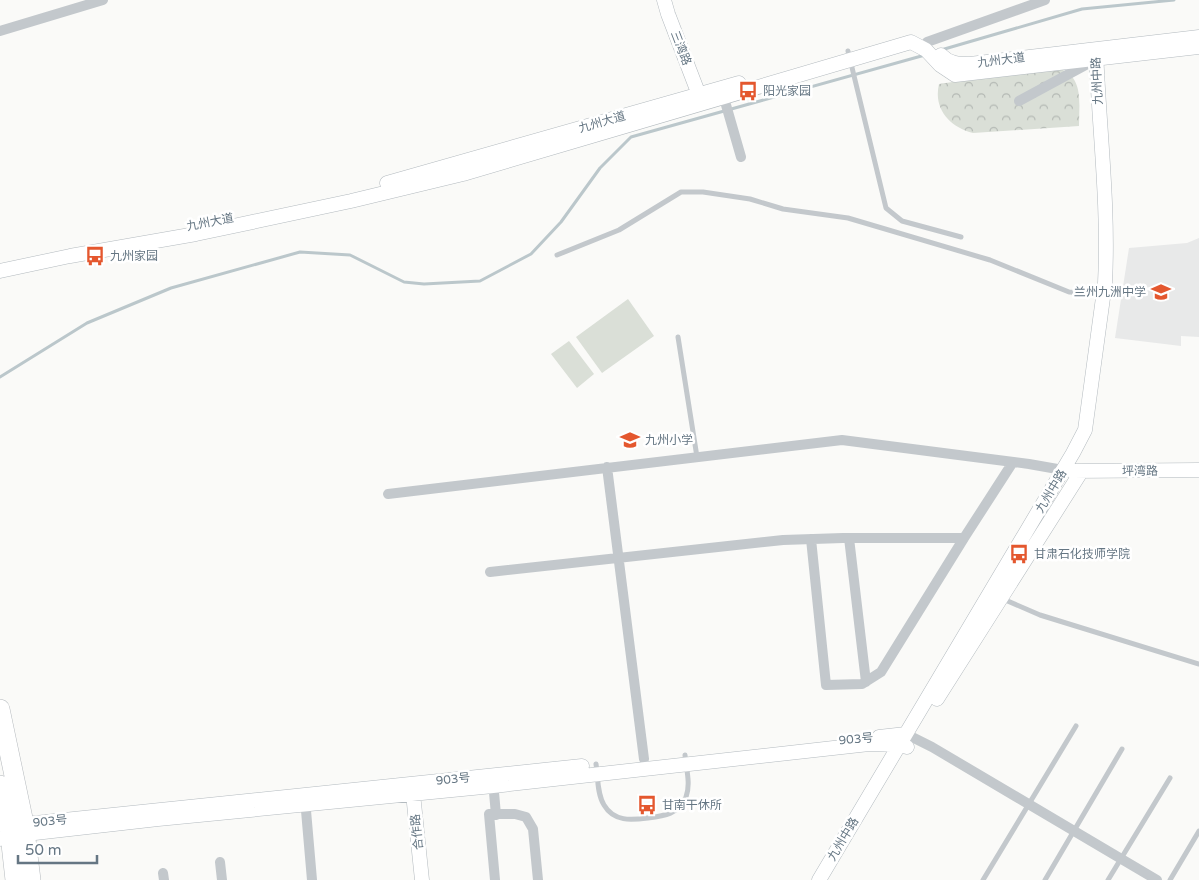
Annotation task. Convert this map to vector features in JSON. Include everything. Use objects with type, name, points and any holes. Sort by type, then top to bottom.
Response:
[{"type":"highway","points":[[0,709],[15,880]]},
{"type":"highway","points":[[0,785],[12,831],[31,880]]},
{"type":"street","points":[[0,31],[103,0]]},
{"type":"street","name":"三湾路","points":[[664,0],[698,95]]},
{"type":"street","points":[[928,46],[1045,0]]},
{"type":"street","name":"九州大道","points":[[0,264],[360,191],[698,95],[723,96],[850,59],[902,37],[912,37],[928,46],[944,63],[957,64],[1096,54],[1199,37]]},
{"type":"street","points":[[1019,101],[1096,54],[1199,47]]},
{"type":"street","name":"九州中路","points":[[819,880],[906,741],[1085,430],[1104,294],[1106,256],[1106,218],[1096,54]]},
{"type":"street","points":[[0,271],[70,256],[196,234],[351,202],[463,174],[723,96],[741,158]]},
{"type":"street","points":[[388,494],[842,440],[1063,470]]},
{"type":"street","points":[[811,539],[826,684],[862,684],[881,672],[1013,462]]},
{"type":"street","points":[[607,467],[644,759]]},
{"type":"street","name":"坪湾路","points":[[1063,470],[1081,472],[1199,470]]},
{"type":"street","points":[[830,880],[906,741],[1001,598],[1081,472]]},
{"type":"street","points":[[849,538],[866,682]]},
{"type":"street","points":[[490,572],[783,540],[964,538]]},
{"type":"street","points":[[906,741],[932,747],[1158,880]]},
{"type":"street","name":"903号","points":[[12,831],[597,769],[644,759],[686,759],[906,741]]},
{"type":"street","points":[[597,769],[686,759]]},
{"type":"street","points":[[493,780],[496,815]]},
{"type":"street","name":"合作路","points":[[412,788],[422,880]]},
{"type":"street","points":[[305,800],[312,880]]},
{"type":"street","points":[[495,880],[489,814],[515,814],[526,817],[532,829],[538,880]]},
{"type":"street","points":[[220,862],[222,880]]},
{"type":"lane","points":[[850,59],[886,208],[902,221],[961,237]]},
{"type":"lane","points":[[557,255],[619,230],[681,192],[703,192],[750,199],[783,209],[848,218],[990,260],[1069,292],[1104,294]]},
{"type":"lane","points":[[678,338],[697,457]]},
{"type":"lane","points":[[1001,598],[1040,615],[1199,664]]},
{"type":"lane","points":[[983,880],[1076,726]]},
{"type":"lane","points":[[1045,880],[1122,749]]},
{"type":"lane","points":[[597,769],[600,798],[604,807],[620,819],[630,820],[667,815],[681,805],[688,789],[686,759]]},
{"type":"lane","points":[[1108,880],[1170,778]]},
{"type":"lane","points":[[1170,880],[1199,831]]},
{"type":"shaded area","name":"兰州九洲中学","points":[[1199,238],[1199,337],[1181,336],[1181,346],[1115,338],[1129,248],[1187,243]]},
{"type":"green space","points":[[1053,67],[1071,75],[1075,82],[1079,98],[1079,126],[973,133],[957,126],[945,116],[941,109],[938,93],[939,84]]},
{"type":"green space","points":[[628,299],[654,336],[602,373],[576,337]]},
{"type":"green space","points":[[569,341],[594,374],[577,388],[551,354]]},
{"type":"waterway","points":[[941,50],[1082,9],[1174,0]]},
{"type":"waterway","points":[[0,377],[87,323],[171,288],[300,252],[350,255],[404,282],[424,284],[480,281],[531,254],[561,222],[600,168],[631,137],[925,55]]},
{"type":"place","name":"阳光家园","points":[[748,91]]},
{"type":"place","name":"九州家园","points":[[95,256]]},
{"type":"place","name":"兰州九洲中学","points":[[1161,292]]},
{"type":"place","name":"九州小学","points":[[630,440]]},
{"type":"place","name":"甘肃石化技师学院","points":[[1019,554]]},
{"type":"place","name":"甘南干休所","points":[[647,805]]}]
